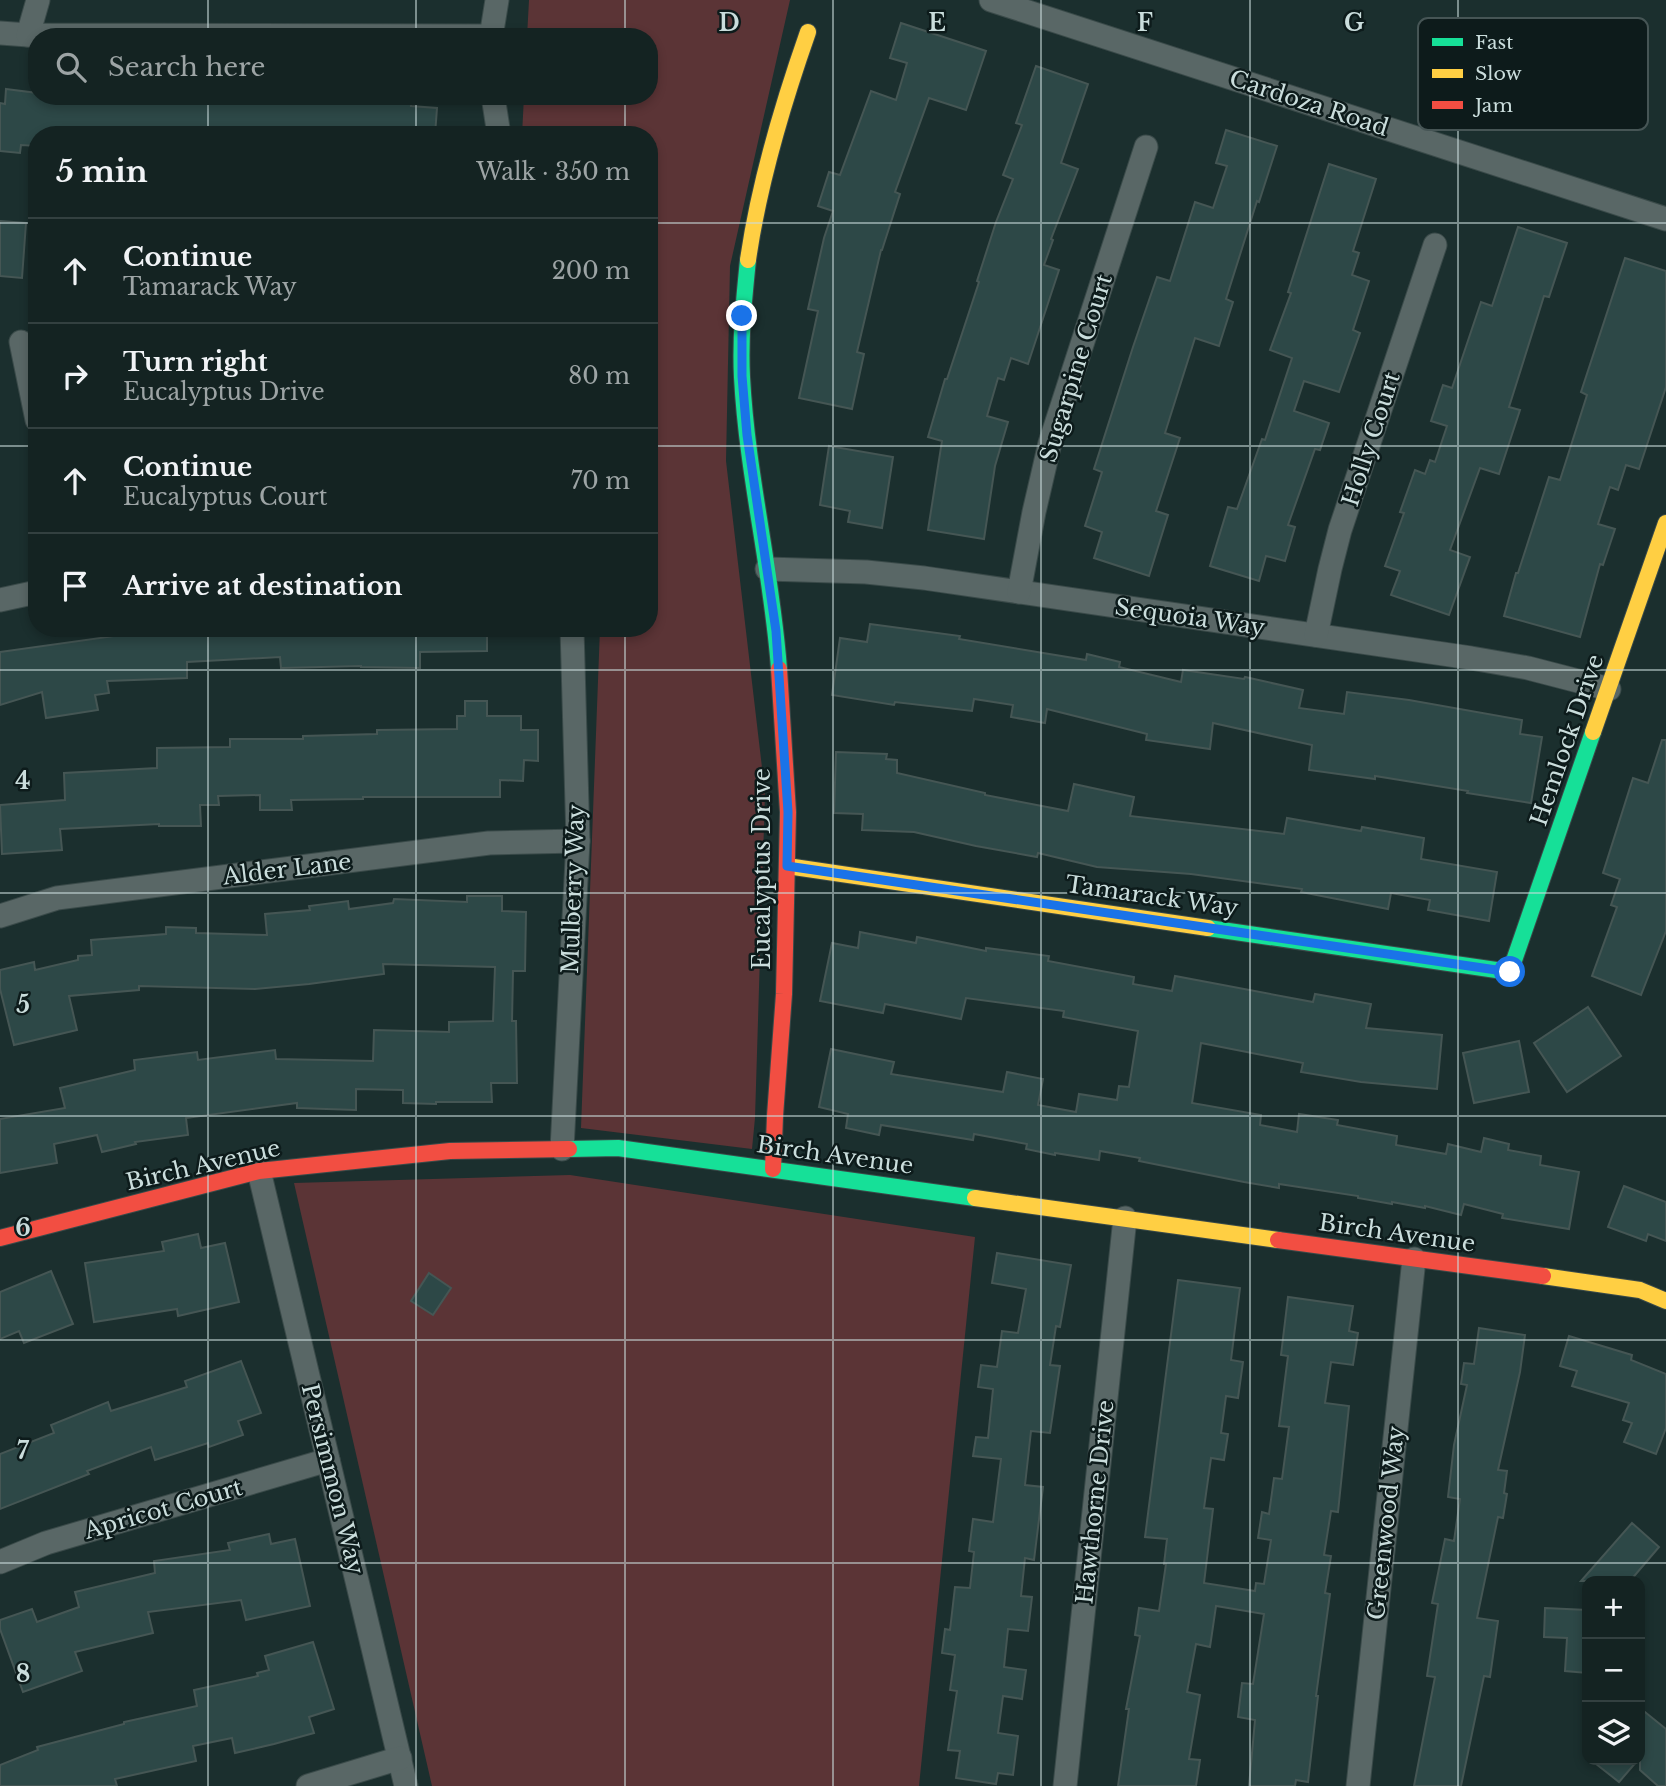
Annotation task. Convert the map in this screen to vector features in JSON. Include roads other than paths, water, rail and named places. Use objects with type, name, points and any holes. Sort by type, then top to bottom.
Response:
[{"type":"street","points":[[30,28],[38,0]]},
{"type":"street","points":[[492,28],[497,0]]},
{"type":"street","name":"Cardoza Road","points":[[991,0],[1666,219]]},
{"type":"street","name":"Eucalyptus Drive","points":[[773,1169],[785,994],[788,812],[776,631],[747,435],[742,376],[742,316],[748,257],[764,179],[792,78],[808,32]]},
{"type":"street","points":[[0,33],[28,35]]},
{"type":"street","points":[[494,105],[498,126]]},
{"type":"street","name":"Sugarpine Court","points":[[1019,592],[1050,443],[1146,147]]},
{"type":"street","name":"Holly Court","points":[[1316,635],[1340,530],[1435,245]]},
{"type":"street","points":[[21,342],[28,376]]},
{"type":"street","name":"Hemlock Drive","points":[[1510,972],[1666,523]]},
{"type":"street","name":"Sequoia Way","points":[[767,569],[866,572],[924,578],[1471,658],[1528,668],[1609,689]]},
{"type":"street","points":[[0,600],[28,594]]},
{"type":"street","name":"Mulberry Way","points":[[562,1149],[578,841],[572,637]]},
{"type":"street","name":"Alder Lane","points":[[0,916],[57,898],[489,843],[578,841]]},
{"type":"street","name":"Tamarack Way","points":[[787,866],[1510,972]]},
{"type":"street","name":"Birch Avenue","points":[[0,1238],[258,1171],[450,1151],[618,1148],[1576,1280],[1640,1290],[1666,1301]]},
{"type":"street","name":"Persimmon Way","points":[[258,1171],[407,1786]]},
{"type":"street","name":"Hawthorne Drive","points":[[1065,1786],[1125,1218]]},
{"type":"street","name":"Greenwood Way","points":[[1358,1786],[1413,1259]]},
{"type":"street","name":"Apricot Court","points":[[0,1562],[46,1543],[328,1460]]},
{"type":"street","points":[[308,1786],[400,1758]]}]
